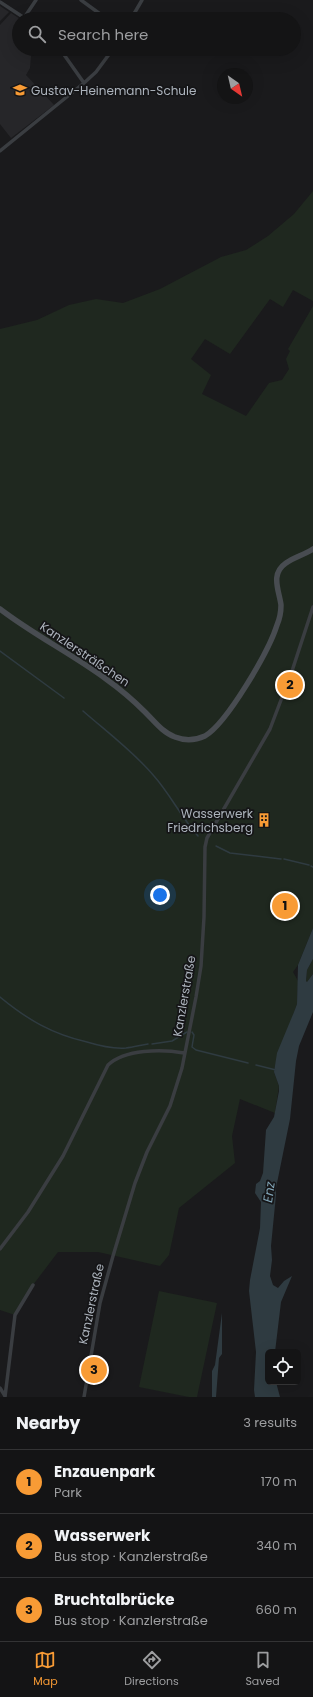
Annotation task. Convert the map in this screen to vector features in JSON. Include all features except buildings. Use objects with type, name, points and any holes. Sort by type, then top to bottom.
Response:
[{"type":"main road","name":"Kanzlersträßchen","points":[[0,609],[35,634],[107,679],[126,694],[169,734],[183,739],[196,739],[213,730],[223,718],[240,694],[271,640],[280,616],[280,603],[276,581],[280,568],[313,549]]},
{"type":"street","points":[[29,12],[36,0]]},
{"type":"street","points":[[80,0],[97,12]]},
{"type":"street","points":[[135,12],[142,0]]},
{"type":"street","points":[[0,2],[16,12]]},
{"type":"street","points":[[65,56],[84,84]]},
{"type":"street","points":[[0,151],[84,84],[96,72],[108,56]]},
{"type":"street","name":"Kanzlerstraße","points":[[84,1397],[100,1303],[112,1256],[135,1183],[147,1152],[170,1106],[177,1085],[196,997],[201,966],[204,917],[205,854],[207,838],[270,729],[292,671],[313,607]]},
{"type":"street","points":[[0,1249],[28,1212],[63,1156],[108,1065],[116,1058],[140,1053],[172,1051],[184,1053]]},
{"type":"street","points":[[5,1397],[15,1315],[33,1285]]},
{"type":"street","points":[[0,1388],[5,1397]]},
{"type":"shaded area","points":[[0,6],[9,12],[0,21]]},
{"type":"shaded area","name":"Gustav-Heinemann-Schule","points":[[12,14],[12,56],[31,56],[30,68],[26,75],[54,105],[11,138],[0,124],[0,25]]},
{"type":"shaded area","points":[[313,191],[313,301],[293,290],[283,307],[270,299],[230,354],[205,339],[191,359],[211,375],[202,394],[246,416],[269,383],[282,380],[289,369],[286,359],[290,351],[288,349],[313,306],[313,928],[298,965],[293,972],[298,981],[297,1004],[275,1066],[274,1072],[279,1086],[275,1113],[240,1099],[232,1136],[235,1163],[179,1208],[169,1255],[160,1266],[98,1252],[58,1252],[33,1285],[15,1315],[0,1310],[0,329],[37,320],[69,305],[96,299],[123,303],[160,289],[221,257],[246,250],[268,236],[294,214]]},
{"type":"shaded area","points":[[313,959],[313,974],[307,982],[307,970]]},
{"type":"shaded area","points":[[159,1291],[217,1303],[197,1397],[189,1397],[139,1387]]},
{"type":"water","name":"Enz","points":[[313,928],[313,959],[307,970],[306,981],[307,982],[313,974],[313,1012],[299,1046],[296,1061],[290,1119],[276,1188],[271,1246],[272,1260],[270,1276],[273,1285],[278,1288],[284,1281],[292,1276],[281,1302],[275,1349],[265,1349],[265,1385],[277,1385],[280,1397],[255,1397],[256,1352],[249,1291],[260,1228],[261,1202],[255,1193],[256,1184],[260,1181],[263,1173],[266,1130],[274,1117],[279,1091],[279,1086],[274,1072],[277,1053],[297,1004],[298,965]]},
{"type":"water","points":[[222,1313],[222,1354],[219,1358],[216,1397],[212,1397],[212,1371],[215,1365]]},
{"type":"waterway","points":[[0,651],[64,698]]},
{"type":"waterway","points":[[83,711],[129,750],[146,767],[160,783],[198,836]]},
{"type":"waterway","points":[[216,846],[230,853],[281,859]]},
{"type":"waterway","points":[[284,859],[309,865]]},
{"type":"waterway","points":[[0,997],[20,1013],[41,1025],[74,1039],[116,1048],[126,1048],[148,1044]]},
{"type":"waterway","points":[[152,1044],[172,1041],[187,1032]]},
{"type":"waterway","points":[[192,1032],[194,1035],[192,1047],[196,1050],[248,1063]]},
{"type":"waterway","points":[[256,1065],[276,1070]]},
{"type":"place","name":"Gustav-Heinemann-Schule","points":[[20,90]]},
{"type":"place","name":"Wasserwerk","points":[[290,685]]},
{"type":"place","name":"Wasserwerk Friedrichsberg","points":[[264,820]]},
{"type":"place","name":"Enzauenpark","points":[[285,906]]},
{"type":"place","name":"Bruchtalbrücke","points":[[94,1370]]}]
